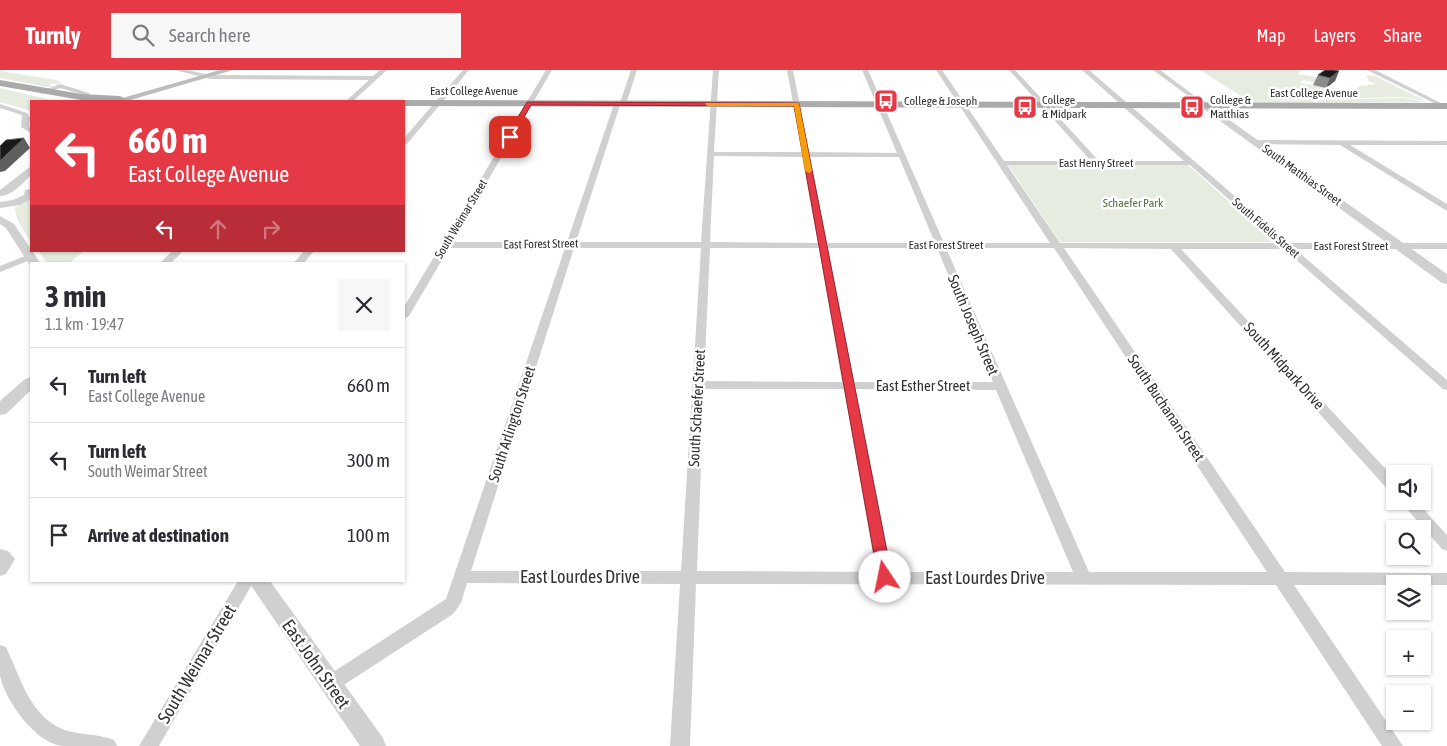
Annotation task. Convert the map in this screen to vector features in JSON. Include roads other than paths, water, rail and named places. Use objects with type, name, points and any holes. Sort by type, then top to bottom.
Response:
[{"type":"main road","points":[[115,100],[229,70]]},
{"type":"main road","points":[[0,83],[42,92],[97,99],[130,100]]},
{"type":"main road","points":[[140,100],[157,90]]},
{"type":"main road","points":[[42,92],[42,94],[53,97],[86,97]]},
{"type":"main road","name":"East College Avenue","points":[[405,103],[1446,106]]},
{"type":"street","points":[[178,70],[202,77],[375,78]]},
{"type":"street","points":[[350,100],[384,70]]},
{"type":"street","points":[[405,141],[466,70]]},
{"type":"street","name":"South Weimar Street","points":[[405,314],[549,70]]},
{"type":"street","name":"South Arlington Street","points":[[330,684],[447,609],[453,603],[572,244],[620,104],[634,70]]},
{"type":"street","name":"South Schaefer Street","points":[[680,746],[710,154],[716,70]]},
{"type":"street","points":[[790,70],[885,577]]},
{"type":"street","name":"South Joseph Street","points":[[865,70],[999,386],[1084,578]]},
{"type":"street","name":"South Buchanan Street","points":[[939,70],[1393,746]]},
{"type":"street","points":[[1012,70],[1097,163]]},
{"type":"street","name":"South Fidelis Street","points":[[1085,70],[1447,386]]},
{"type":"street","name":"South Matthias Street","points":[[1156,70],[1447,280]]},
{"type":"street","points":[[1370,70],[1446,106]]},
{"type":"street","points":[[42,92],[57,85],[86,97]]},
{"type":"street","points":[[0,106],[25,114],[27,118],[25,127],[30,130]]},
{"type":"street","points":[[1256,142],[1447,143]]},
{"type":"street","points":[[1342,143],[1447,208]]},
{"type":"street","points":[[1428,143],[1447,153]]},
{"type":"street","points":[[710,154],[900,155]]},
{"type":"street","name":"East Henry Street","points":[[1001,163],[1192,163]]},
{"type":"street","points":[[1,194],[28,172]]},
{"type":"street","points":[[0,269],[33,260],[5,223],[12,220],[9,210],[25,196],[28,172]]},
{"type":"street","points":[[1,194],[15,191],[25,196]]},
{"type":"street","points":[[0,206],[25,196]]},
{"type":"street","name":"East Forest Street","points":[[446,245],[1447,246]]},
{"type":"street","name":"South Midpark Drive","points":[[1173,245],[1386,478]]},
{"type":"street","points":[[166,262],[177,252]]},
{"type":"street","points":[[300,262],[308,252]]},
{"type":"street","points":[[0,409],[30,383]]},
{"type":"street","name":"East Esther Street","points":[[698,386],[999,386]]},
{"type":"street","points":[[1415,510],[1447,545]]},
{"type":"street","points":[[0,555],[4,555],[7,559],[0,570]]},
{"type":"street","name":"East Lourdes Drive","points":[[463,577],[1447,579]]},
{"type":"street","name":"South Weimar Street","points":[[149,746],[245,582]]},
{"type":"street","name":"East John Street","points":[[259,582],[374,746]]},
{"type":"street","points":[[1,656],[20,702],[41,727],[75,743],[106,746]]},
{"type":"place","name":"College & Joseph","points":[[886,101]]},
{"type":"place","name":"College & Midpark","points":[[1025,107]]},
{"type":"place","name":"College & Matthias","points":[[1192,107]]},
{"type":"park label","name":"Schaefer Park","points":[[1133,203]]}]
